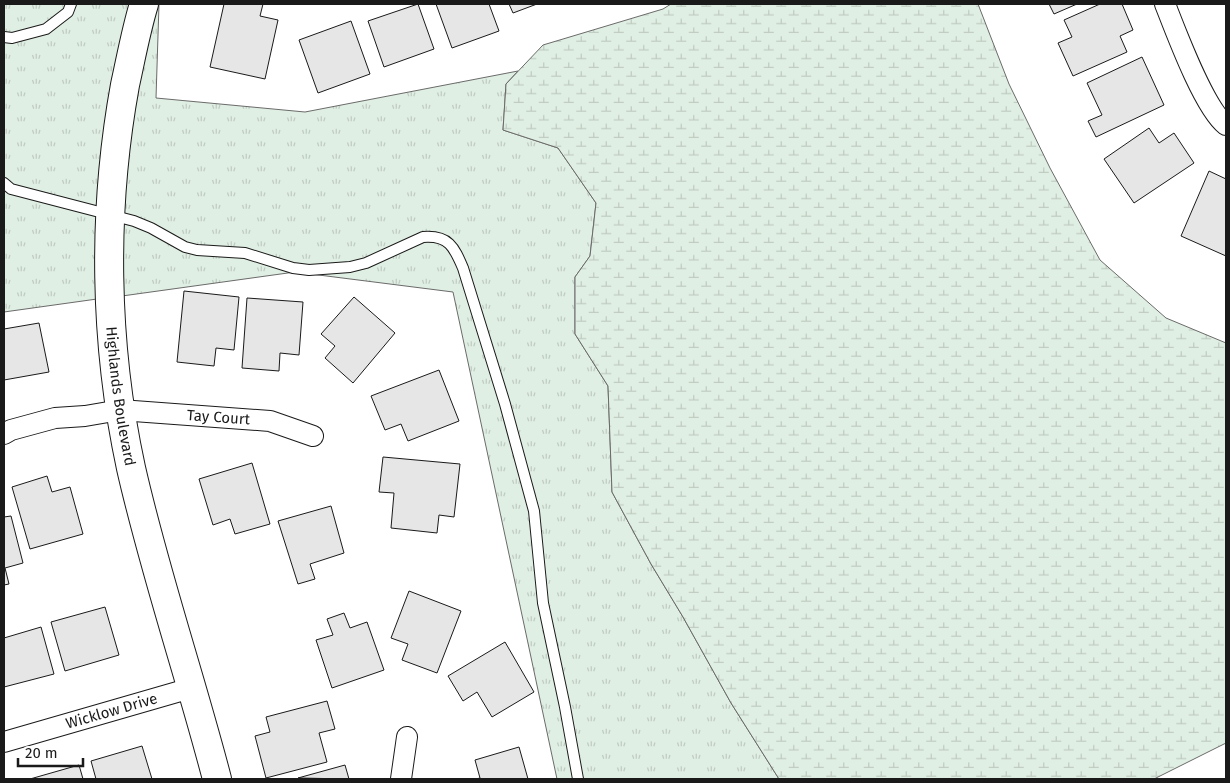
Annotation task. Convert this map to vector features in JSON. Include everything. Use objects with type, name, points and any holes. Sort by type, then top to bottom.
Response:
[{"type":"street","name":"Highlands Boulevard","points":[[144,4],[131,53],[116,148],[111,215],[110,298],[112,340],[120,410],[132,469],[150,541],[217,779]]},
{"type":"street","points":[[1165,4],[1206,97],[1219,119],[1226,125]]},
{"type":"street","name":"Tay Court","points":[[4,434],[55,418],[85,416],[120,410],[270,421],[313,436]]},
{"type":"street","name":"Wicklow Drive","points":[[4,742],[191,688]]},
{"type":"street","points":[[401,779],[407,737]]},
{"type":"lane","points":[[4,37],[12,38],[46,29],[68,12],[71,4]]},
{"type":"lane","points":[[4,183],[11,189],[134,221],[185,247],[197,250],[245,253],[293,268],[309,270],[350,267],[366,263],[424,237],[433,236],[442,239],[454,248],[463,268],[505,404],[534,512],[543,603],[578,779]]},
{"type":"green space","points":[[4,4],[131,4],[97,299],[4,312]]},
{"type":"green space","points":[[157,4],[159,4],[156,98],[305,112],[518,71],[506,84],[503,130],[558,148],[596,203],[590,256],[575,277],[575,334],[608,386],[612,492],[731,703],[779,779],[557,779],[453,292],[295,272],[122,296],[124,205],[130,132],[140,77]]},
{"type":"green space","points":[[671,4],[978,4],[1009,84],[1050,168],[1100,260],[1166,318],[1226,343],[1226,743],[1154,779],[779,779],[731,703],[612,492],[608,386],[575,334],[575,277],[590,256],[596,203],[558,148],[503,130],[506,84],[543,45],[663,9]]},
{"type":"building","points":[[224,4],[263,4],[260,16],[278,20],[265,79],[210,67]]},
{"type":"building","points":[[418,4],[434,49],[384,67],[368,21]]},
{"type":"building","points":[[436,4],[489,4],[499,31],[452,48]]},
{"type":"building","points":[[509,4],[537,4],[513,13]]},
{"type":"building","points":[[1049,4],[1077,4],[1054,14]]},
{"type":"building","points":[[1100,4],[1122,4],[1133,30],[1120,36],[1127,52],[1073,76],[1058,43],[1072,37],[1064,20]]},
{"type":"building","points":[[351,21],[370,74],[318,93],[299,40]]},
{"type":"building","points":[[1142,57],[1164,105],[1096,137],[1088,121],[1102,115],[1087,83]]},
{"type":"building","points":[[1149,128],[1159,143],[1174,133],[1194,163],[1134,203],[1104,159]]},
{"type":"building","points":[[1209,171],[1226,179],[1226,256],[1181,236]]},
{"type":"building","points":[[184,291],[239,297],[234,350],[216,348],[214,366],[177,362]]},
{"type":"building","points":[[354,297],[395,333],[353,383],[325,358],[335,346],[321,334]]},
{"type":"building","points":[[247,298],[303,302],[299,355],[280,353],[279,371],[242,368]]},
{"type":"building","points":[[39,323],[49,372],[4,380],[4,329]]},
{"type":"building","points":[[439,370],[459,421],[408,441],[401,424],[385,430],[371,396]]},
{"type":"building","points":[[383,457],[460,464],[454,517],[439,515],[437,533],[391,528],[394,493],[379,492]]},
{"type":"building","points":[[252,463],[270,524],[235,534],[230,519],[213,525],[199,479]]},
{"type":"building","points":[[47,476],[52,492],[70,487],[83,534],[30,549],[12,487]]},
{"type":"building","points":[[331,506],[344,553],[310,564],[315,579],[298,584],[278,521]]},
{"type":"building","points":[[11,516],[23,563],[5,568],[9,584],[4,585],[4,517]]},
{"type":"building","points":[[409,591],[461,611],[437,673],[402,660],[408,644],[391,638]]},
{"type":"building","points":[[105,607],[119,655],[65,671],[51,622]]},
{"type":"building","points":[[344,613],[350,628],[367,622],[384,670],[332,688],[316,640],[333,635],[327,619]]},
{"type":"building","points":[[41,627],[54,674],[4,687],[4,638]]},
{"type":"building","points":[[505,642],[534,692],[492,717],[477,692],[463,701],[448,676]]},
{"type":"building","points":[[327,701],[335,729],[319,733],[327,762],[266,778],[255,736],[270,732],[266,717]]},
{"type":"building","points":[[142,746],[152,779],[96,779],[91,761]]},
{"type":"building","points":[[519,747],[528,779],[476,779],[480,778],[475,760]]},
{"type":"building","points":[[79,765],[83,779],[30,779]]},
{"type":"building","points":[[345,765],[349,779],[298,778]]}]
